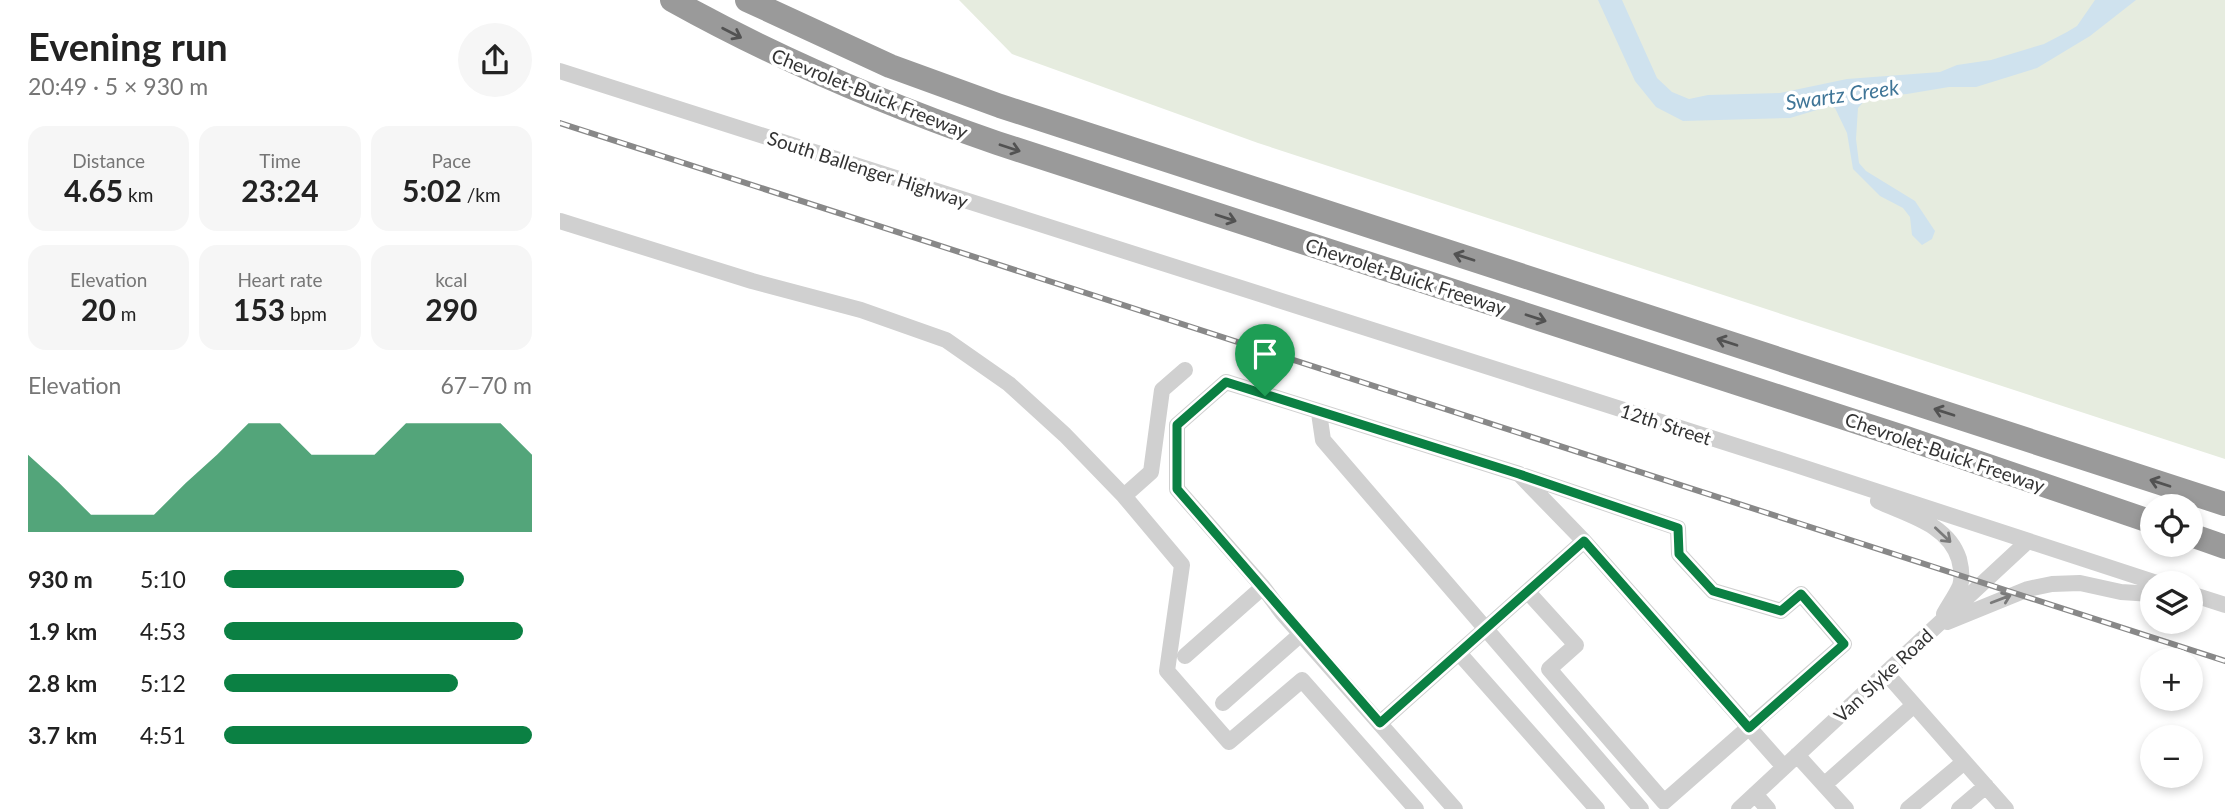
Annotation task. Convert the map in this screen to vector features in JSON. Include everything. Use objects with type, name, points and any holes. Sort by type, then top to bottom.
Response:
[{"type":"highway","name":"Chevrolet-Buick Freeway","points":[[672,0],[774,54],[871,98],[926,119],[1906,438],[2140,518]]},
{"type":"highway","name":"Chevrolet-Buick Freeway","points":[[747,0],[890,66],[1000,106],[2225,504]]},
{"type":"highway","points":[[2203,539],[2225,547]]},
{"type":"street","name":"South Ballenger Highway","points":[[560,71],[1175,267]]},
{"type":"street","points":[[560,221],[752,281],[861,310],[946,340],[1009,384],[1065,435],[1124,496],[1182,565],[1167,671],[1229,741],[1302,680],[1416,809]]},
{"type":"street","name":"12th Street","points":[[1175,267],[2140,577]]},
{"type":"street","points":[[1124,496],[1151,472],[1162,390],[1185,370]]},
{"type":"street","points":[[1455,809],[1177,489],[1177,425],[1226,382],[1519,474],[1678,528],[1679,554],[1713,591],[1781,611],[1801,594],[1844,644],[1664,802],[1549,669],[1576,645],[1528,592]]},
{"type":"street","points":[[1319,413],[1323,440],[1641,809]]},
{"type":"street","points":[[1793,464],[1932,525],[1945,535],[1955,547],[1962,576],[1938,625]]},
{"type":"street","points":[[1519,474],[1584,541],[1784,767]]},
{"type":"street","points":[[1380,723],[1584,541]]},
{"type":"street","name":"Van Slyke Road","points":[[1739,809],[2028,541]]},
{"type":"street","points":[[1938,625],[2028,589],[2052,584],[2080,583],[2120,592],[2140,593]]},
{"type":"street","points":[[1185,656],[1263,587]]},
{"type":"street","points":[[2203,598],[2225,605]]},
{"type":"street","points":[[1223,703],[1301,634]]},
{"type":"street","points":[[1459,653],[1597,809]]},
{"type":"street","points":[[1886,673],[2006,809]]},
{"type":"street","points":[[1824,785],[1914,705]]},
{"type":"street","points":[[1797,755],[1846,809]]},
{"type":"street","points":[[1908,809],[1964,762]]},
{"type":"street","points":[[1959,809],[1986,786]]},
{"type":"street","points":[[1755,794],[1768,809]]},
{"type":"shaded area","points":[[959,0],[2225,0],[2225,459],[1258,143],[1012,54]]},
{"type":"water","name":"Swartz Creek","points":[[1598,0],[1622,0],[1657,78],[1672,92],[1689,99],[1708,95],[1780,93],[1847,79],[1940,72],[1957,65],[1991,60],[2044,44],[2077,26],[2095,0],[2136,0],[2090,36],[2037,68],[1976,87],[1949,87],[1868,97],[1858,108],[1856,139],[1859,163],[1866,171],[1915,201],[1935,231],[1932,239],[1922,245],[1912,235],[1910,217],[1903,208],[1880,196],[1853,169],[1847,133],[1835,108],[1830,106],[1790,118],[1683,121],[1656,107],[1635,81]]},
{"type":"railway","points":[[560,123],[2225,661]]},
{"type":"route","points":[[1226,382],[1265,396],[1519,474],[1678,528],[1679,554],[1713,591],[1781,611],[1801,594],[1844,644],[1749,728],[1584,541],[1380,723],[1177,489],[1177,425],[1226,382]]}]
